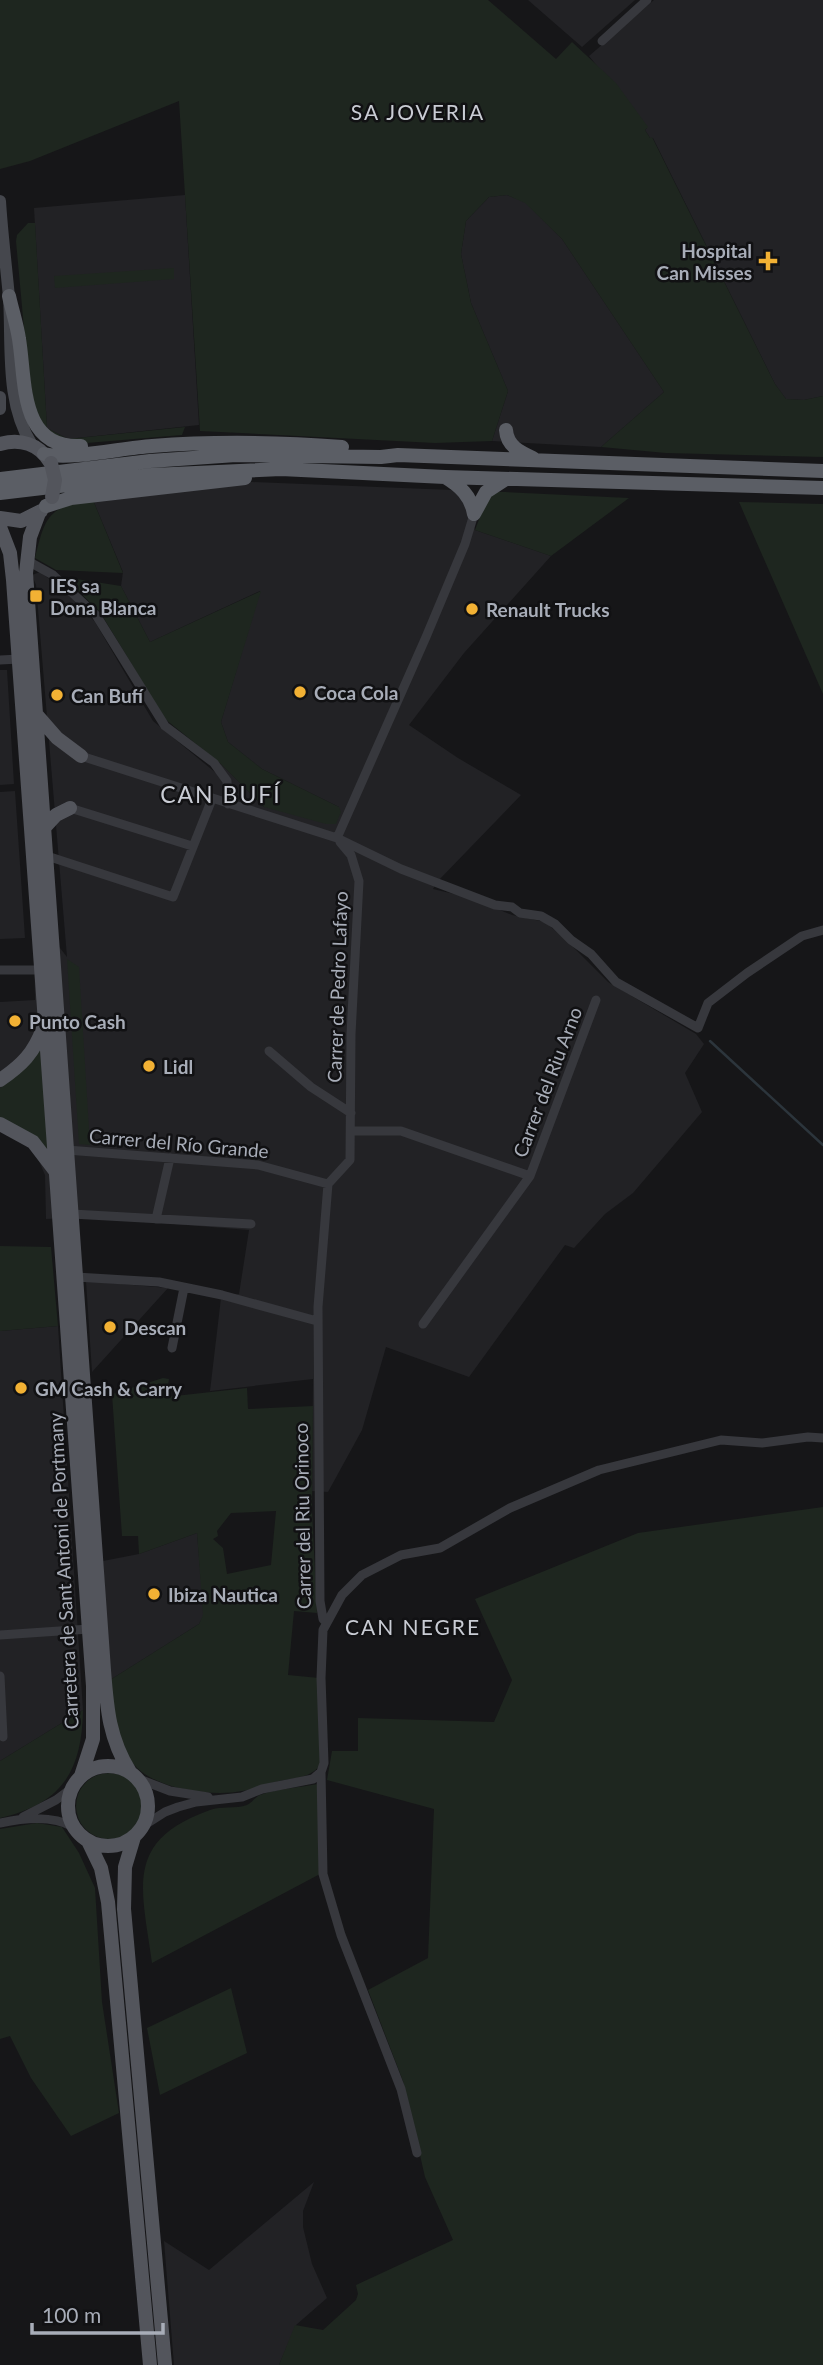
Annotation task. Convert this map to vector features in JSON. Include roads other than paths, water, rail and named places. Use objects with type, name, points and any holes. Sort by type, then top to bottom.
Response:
[{"type":"highway","points":[[9,296],[19,338],[30,414],[41,433],[50,439],[71,446],[179,438],[229,438],[240,441]]},
{"type":"highway","points":[[483,459],[496,450],[506,430],[508,440],[513,446],[538,461]]},
{"type":"highway","points":[[48,458],[131,447],[240,441],[381,451],[398,455]]},
{"type":"highway","points":[[0,479],[205,457],[398,455],[823,471]]},
{"type":"highway","points":[[46,505],[71,498],[258,477],[281,469]]},
{"type":"highway","points":[[0,493],[152,475],[281,469],[823,489]]},
{"type":"highway","points":[[445,477],[463,490],[469,498],[474,514]]},
{"type":"highway","points":[[474,514],[486,492],[506,479]]},
{"type":"main road","points":[[0,201],[16,407],[32,445]]},
{"type":"main road","points":[[0,397],[0,409]]},
{"type":"main road","points":[[0,444],[13,441],[32,445],[48,458]]},
{"type":"main road","name":"Carretera de Sant Antoni de Portmany","points":[[48,458],[55,480],[30,537],[26,560],[36,715],[108,1720],[117,1748],[134,1775]]},
{"type":"main road","points":[[0,518],[21,521],[46,505]]},
{"type":"main road","name":"Carretera de Sant Antoni de Portmany","points":[[0,527],[10,553],[13,580],[89,1629],[93,1739],[81,1776]]},
{"type":"main road","points":[[0,554],[13,580]]},
{"type":"main road","points":[[36,715],[57,738],[81,756]]},
{"type":"main road","points":[[39,754],[58,750],[81,756]]},
{"type":"main road","points":[[42,797],[70,808]]},
{"type":"main road","points":[[44,828],[56,815],[70,808]]},
{"type":"main road","points":[[0,1080],[26,1061],[34,1050],[45,1023]]},
{"type":"main road","points":[[0,1124],[33,1142],[56,1172]]},
{"type":"main road","points":[[150,2365],[108,1902],[101,1868],[88,1840],[74,1827],[68,1808],[72,1788],[81,1776],[92,1769],[105,1766],[118,1766],[134,1775],[148,1798],[148,1813],[125,1867],[124,1909],[165,2365]]},
{"type":"main road","points":[[88,1840],[111,1846],[139,1832]]},
{"type":"street","points":[[601,41],[647,0]]},
{"type":"street","points":[[337,838],[466,544],[474,514]]},
{"type":"street","points":[[26,560],[54,575],[96,615],[165,726],[214,763],[227,781],[228,804]]},
{"type":"street","points":[[0,660],[19,659]]},
{"type":"street","points":[[81,756],[337,838],[401,869],[495,905],[541,916],[555,924],[591,954],[616,982],[698,1028],[708,1003],[802,936],[823,930]]},
{"type":"street","points":[[47,856],[173,897],[212,799]]},
{"type":"street","points":[[70,808],[192,846]]},
{"type":"street","name":"Carrer de Pedro Lafayo","points":[[328,1184],[350,1160],[351,1034],[359,881],[351,855],[337,838]]},
{"type":"street","points":[[0,970],[41,970]]},
{"type":"street","name":"Carrer del Riu Arno","points":[[423,1324],[530,1176],[596,1000]]},
{"type":"street","points":[[269,1051],[311,1087],[351,1113]]},
{"type":"street","name":"Carrer del Riu Arno","points":[[351,1131],[401,1131],[530,1176]]},
{"type":"street","name":"Carrer del Río Grande","points":[[67,1150],[258,1165],[328,1184]]},
{"type":"street","points":[[156,1219],[170,1158]]},
{"type":"street","name":"Carrer del Riu Orinoco","points":[[328,1184],[317,1321],[320,1601],[326,1622],[321,1639],[323,1874],[341,1935],[401,2089],[417,2153]]},
{"type":"street","points":[[72,1214],[251,1224]]},
{"type":"street","points":[[76,1277],[159,1282],[222,1295],[317,1321]]},
{"type":"street","points":[[172,1348],[184,1288]]},
{"type":"street","points":[[326,1622],[342,1595],[362,1575],[379,1565],[401,1555],[440,1548],[510,1508],[599,1470],[722,1440],[762,1443],[808,1437],[823,1438]]},
{"type":"street","points":[[0,1635],[89,1629]]},
{"type":"street","points":[[0,1676],[3,1737]]},
{"type":"street","points":[[139,1832],[165,1812],[178,1807],[242,1797],[270,1787],[313,1779],[321,1772]]},
{"type":"street","points":[[134,1775],[170,1791],[220,1799]]},
{"type":"street","points":[[17,1820],[40,1810],[72,1788]]},
{"type":"street","points":[[0,1823],[49,1819],[74,1827]]},
{"type":"waterway","points":[[710,1041],[823,1145]]},
{"type":"place","name":"Hospital Can Misses","points":[[768,261]]},
{"type":"place","name":"IES sa Dona Blanca","points":[[36,596]]},
{"type":"place","name":"Renault Trucks","points":[[472,609]]},
{"type":"place","name":"Coca Cola","points":[[300,692]]},
{"type":"place","name":"Can Bufí","points":[[57,695]]},
{"type":"place","name":"Punto Cash","points":[[15,1021]]},
{"type":"place","name":"Lidl","points":[[149,1066]]},
{"type":"place","name":"Descan","points":[[110,1327]]},
{"type":"place","name":"GM Cash & Carry","points":[[21,1388]]},
{"type":"place","name":"Ibiza Nautica","points":[[154,1594]]},
{"type":"district","name":"SA JOVERIA","points":[[418,111]]},
{"type":"district","name":"CAN BUFÍ","points":[[221,794]]},
{"type":"district","name":"CAN NEGRE","points":[[413,1626]]}]
